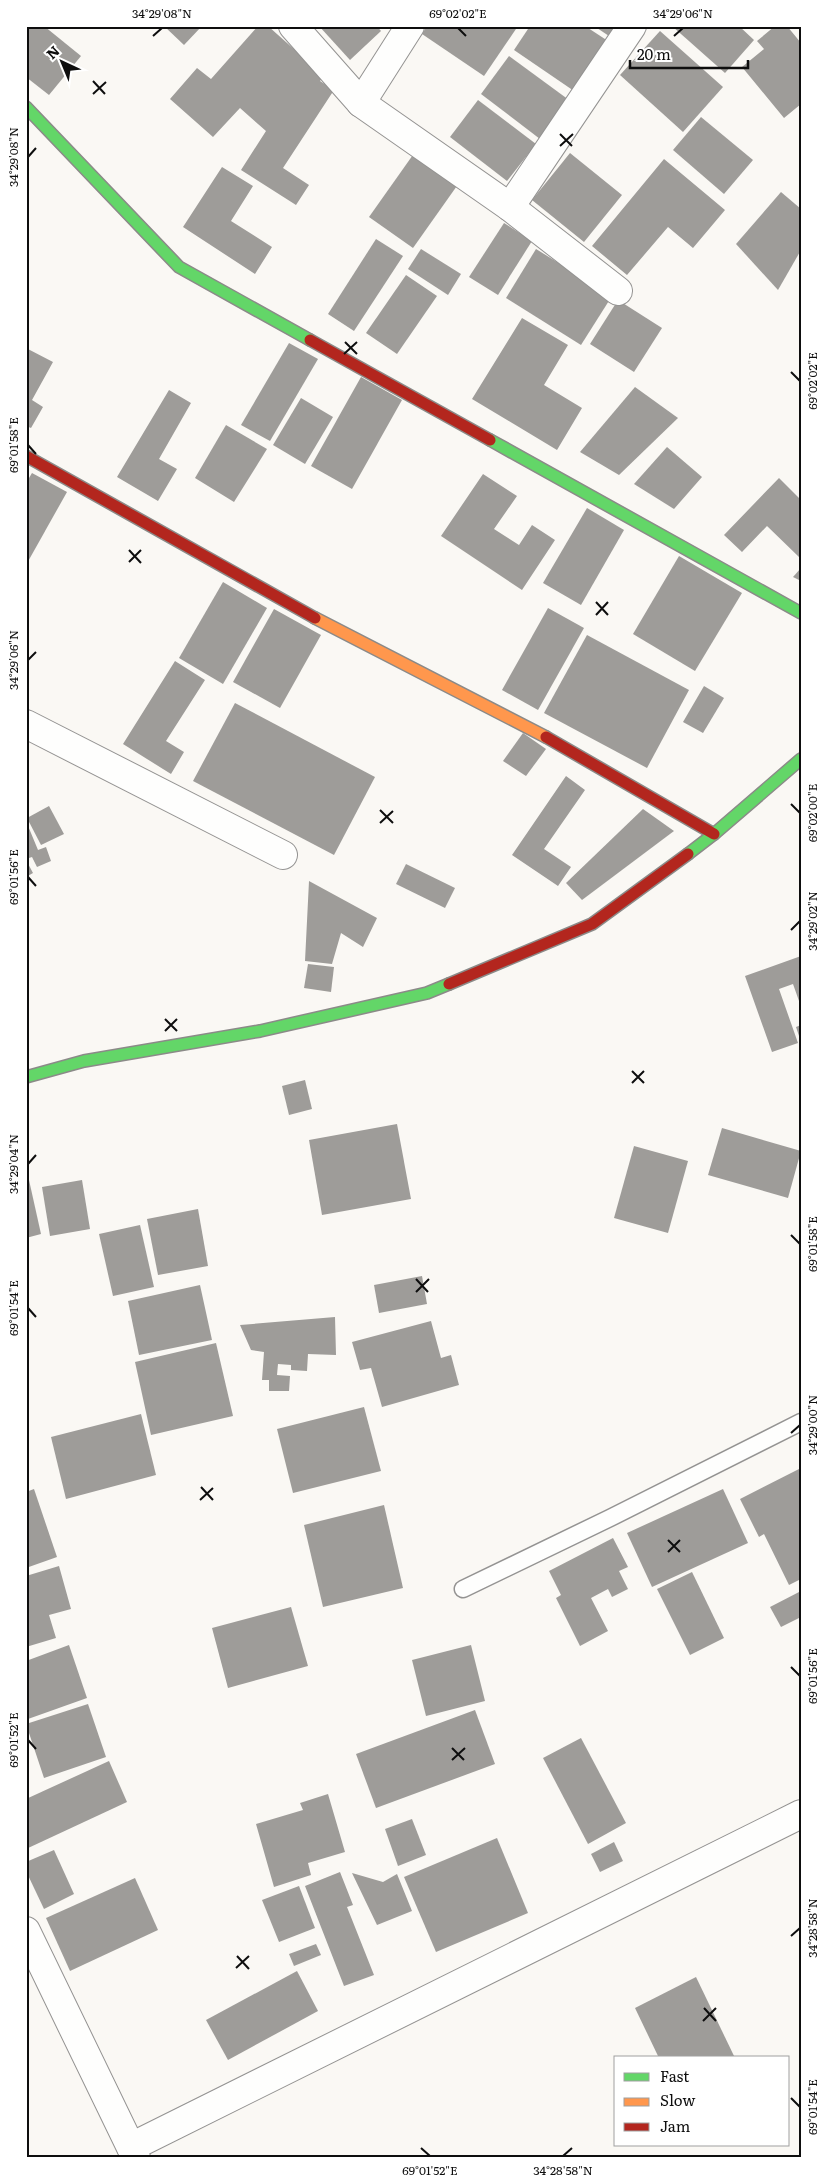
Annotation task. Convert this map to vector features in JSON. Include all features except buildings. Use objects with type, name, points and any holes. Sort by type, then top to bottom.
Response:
[{"type":"street","points":[[292,26],[361,103],[510,207],[618,291]]},
{"type":"street","points":[[361,103],[410,26]]},
{"type":"street","points":[[510,207],[632,26]]},
{"type":"street","points":[[26,107],[179,267],[801,613]]},
{"type":"street","points":[[26,456],[327,625],[567,748],[714,834]]},
{"type":"street","points":[[26,724],[284,855]]},
{"type":"street","points":[[26,1077],[84,1061],[260,1031],[427,993],[592,924],[714,834],[801,759]]},
{"type":"street","points":[[26,1931],[134,2153],[801,1814]]},
{"type":"lane","points":[[463,1589],[801,1422]]},
{"type":"traffic: fast","points":[[26,107],[179,267],[310,340]]},
{"type":"traffic: fast","points":[[490,440],[801,613]]},
{"type":"traffic: fast","points":[[688,854],[801,759]]},
{"type":"traffic: fast","points":[[26,1077],[84,1061],[260,1031],[427,993],[449,984]]},
{"type":"traffic: slow","points":[[315,618],[546,737]]},
{"type":"traffic: jam","points":[[310,340],[490,440]]},
{"type":"traffic: jam","points":[[26,456],[315,618]]},
{"type":"traffic: jam","points":[[546,737],[714,834]]},
{"type":"traffic: jam","points":[[449,984],[592,924],[688,854]]}]
